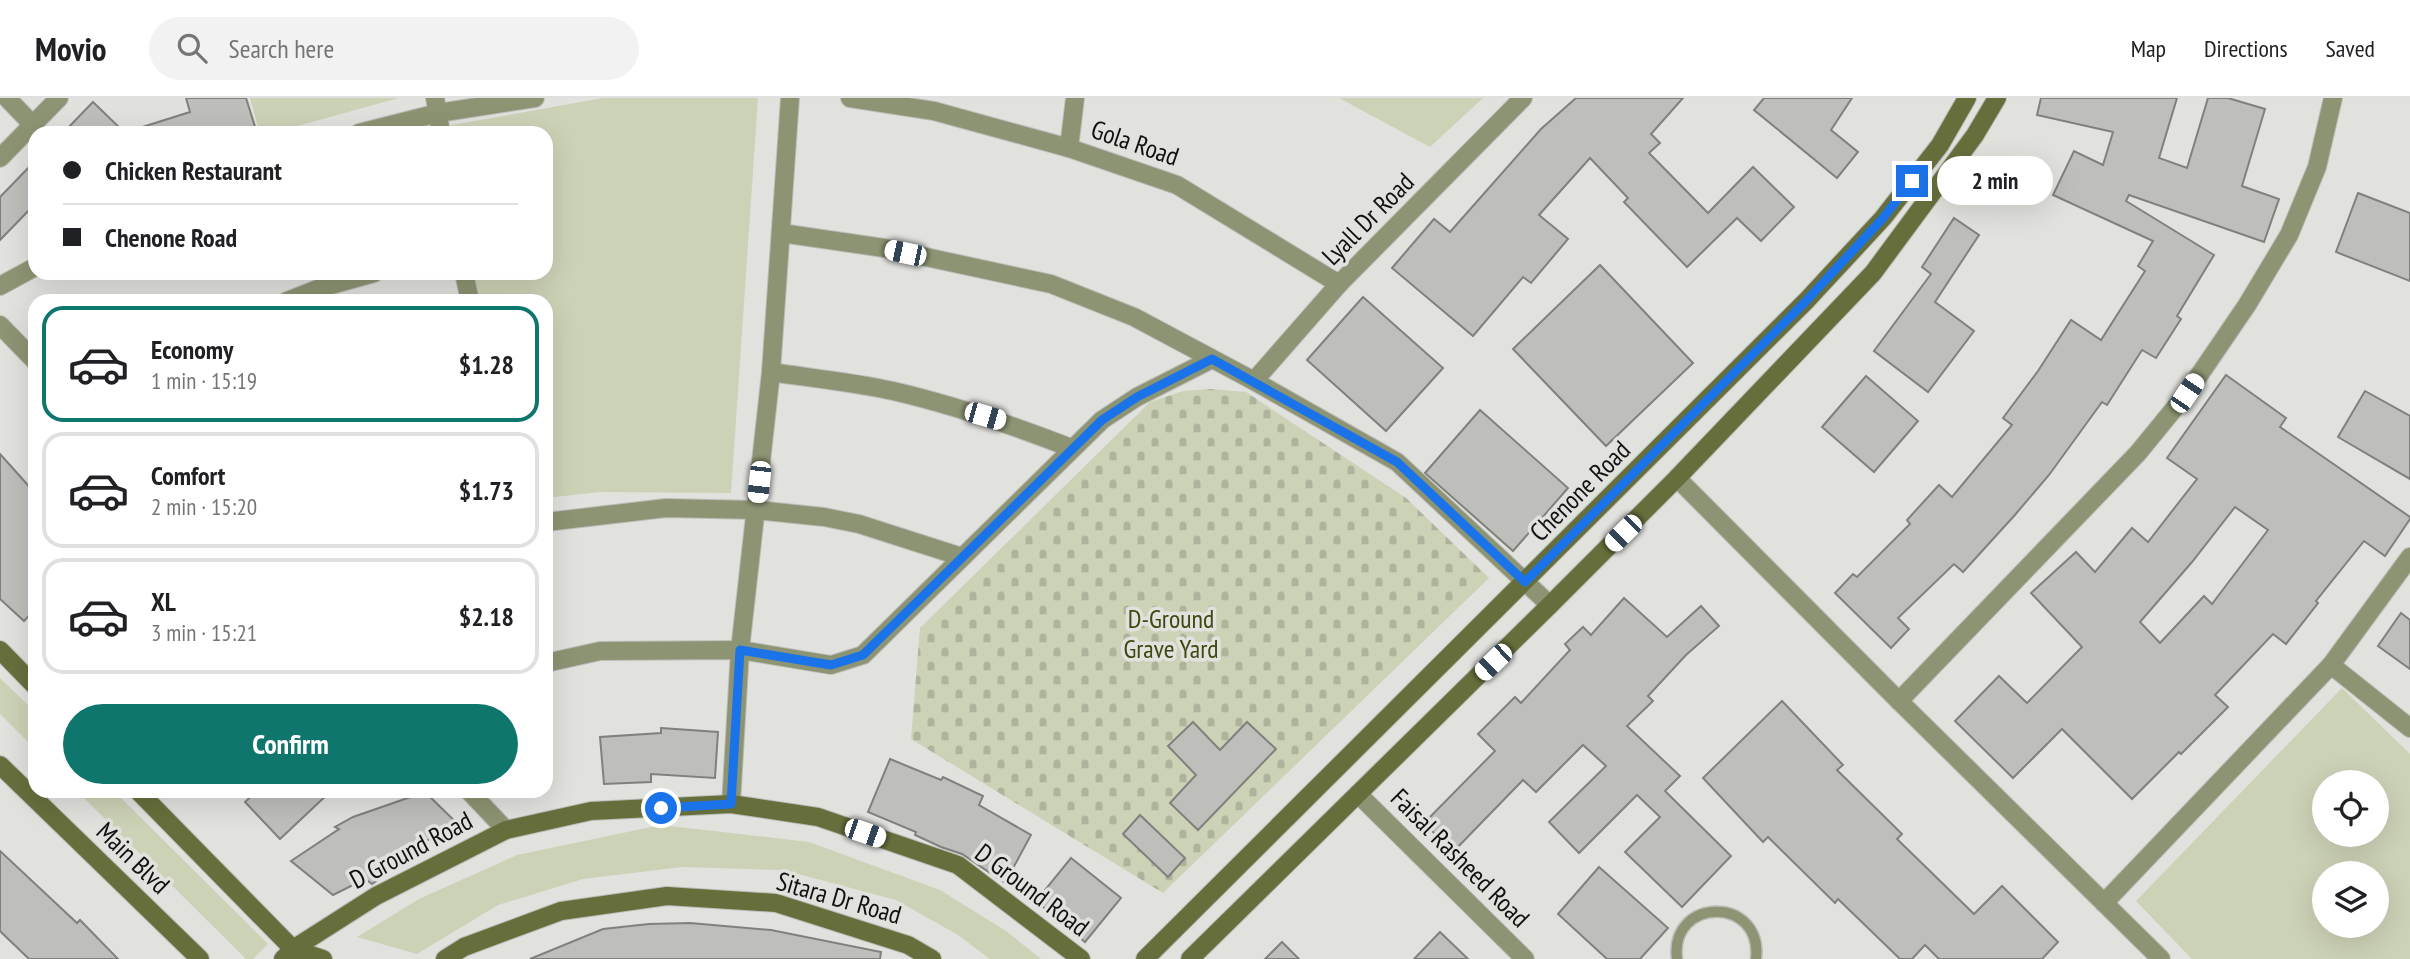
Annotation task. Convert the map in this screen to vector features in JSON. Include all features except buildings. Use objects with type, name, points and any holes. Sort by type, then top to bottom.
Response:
[{"type":"street","points":[[6,98],[33,124],[59,98]]},
{"type":"street","points":[[379,126],[437,106],[536,98]]},
{"type":"street","points":[[731,804],[740,650],[771,372],[790,98]]},
{"type":"street","name":"Gola Road","points":[[849,98],[935,104],[1177,185],[1339,284]]},
{"type":"street","points":[[1069,148],[1075,98]]},
{"type":"street","name":"Lyall Dr Road","points":[[1254,381],[1339,284],[1523,98]]},
{"type":"street","name":"Chenone Road","points":[[1145,959],[1740,368],[1875,227],[1940,145],[1967,98]]},
{"type":"street","points":[[1190,959],[1550,606],[1873,274],[1975,135],[1997,98]]},
{"type":"street","points":[[1899,701],[2138,453],[2187,393],[2247,305],[2289,235],[2317,167],[2333,98]]},
{"type":"street","points":[[437,106],[440,126]]},
{"type":"street","points":[[0,158],[28,129]]},
{"type":"street","points":[[781,233],[884,248],[1051,284],[1134,317],[1397,462],[1550,606]]},
{"type":"street","points":[[0,286],[28,271]]},
{"type":"street","points":[[304,294],[349,280]]},
{"type":"street","points":[[0,325],[28,354]]},
{"type":"street","points":[[553,661],[600,651],[740,650],[831,665],[863,655],[1102,420],[1137,397],[1212,359]]},
{"type":"street","points":[[771,372],[890,390],[1003,421],[1071,448]]},
{"type":"street","points":[[1677,478],[2161,959]]},
{"type":"street","points":[[553,521],[666,508],[756,510],[824,517],[859,524],[962,556]]},
{"type":"street","points":[[2104,903],[2331,665],[2410,557]]},
{"type":"street","points":[[0,650],[28,679]]},
{"type":"street","points":[[2331,665],[2410,728]]},
{"type":"street","name":"Main Blvd","points":[[0,765],[28,792]]},
{"type":"street","name":"Faisal Rasheed Road","points":[[1358,794],[1525,959]]},
{"type":"street","name":"Main Blvd","points":[[34,798],[200,959]]},
{"type":"street","name":"Main Blvd","points":[[144,798],[288,954],[323,959]]},
{"type":"street","points":[[476,798],[506,830]]},
{"type":"street","name":"D Ground Road","points":[[288,954],[376,896],[506,830],[591,811],[731,804],[818,817],[958,865],[1081,959]]},
{"type":"street","name":"Sitara Dr Road","points":[[445,959],[464,947],[561,911],[667,896],[776,903],[908,945],[932,959]]},
{"type":"lane","points":[[1677,959],[1678,941],[1688,923],[1696,916],[1716,911],[1727,912],[1745,922],[1755,940],[1756,959]]},
{"type":"green space","points":[[250,98],[399,98],[297,126],[258,126]]},
{"type":"green space","points":[[603,98],[758,98],[731,493],[600,492],[553,497],[553,294],[471,294],[468,280],[553,280],[553,126],[447,126]]},
{"type":"green space","points":[[1339,98],[1483,98],[1430,147]]},
{"type":"green space","name":"D-Ground Grave Yard","points":[[1210,389],[1246,392],[1406,498],[1489,578],[1163,893],[911,739],[920,628],[1150,402],[1183,391]]},
{"type":"green space","points":[[0,678],[28,705],[28,742],[0,714]]},
{"type":"green space","points":[[2342,688],[2410,754],[2410,959],[2192,959],[2136,901]]},
{"type":"green space","points":[[84,798],[121,798],[268,944],[253,959],[246,959]]},
{"type":"green space","points":[[661,825],[809,842],[940,890],[1006,931],[1041,959],[990,959],[958,935],[896,900],[783,870],[682,867],[583,879],[498,905],[417,954],[357,937],[419,899],[517,855]]},
{"type":"route","points":[[661,808],[731,804],[740,650],[831,665],[863,655],[1102,420],[1137,397],[1212,359],[1397,462],[1525,582],[1807,300],[1883,218],[1912,181]]}]
